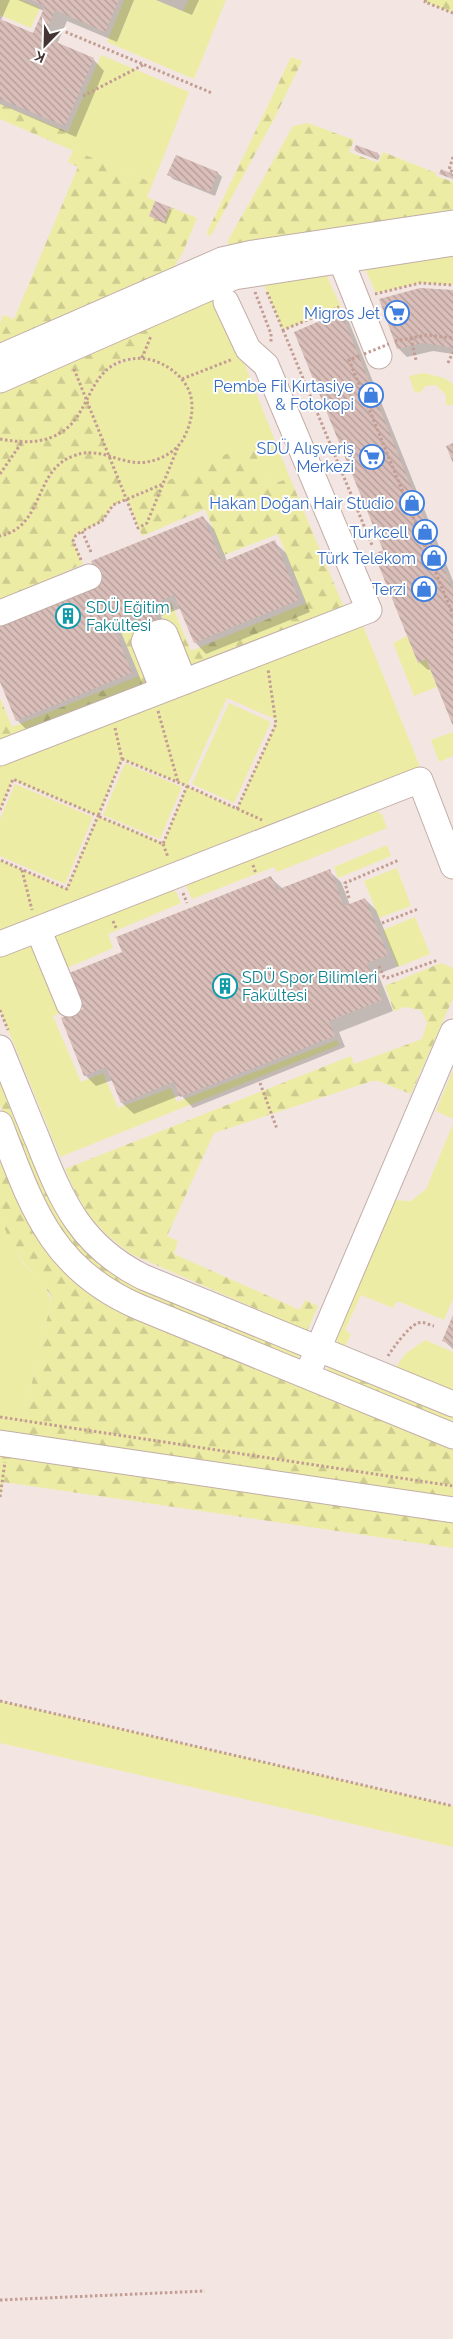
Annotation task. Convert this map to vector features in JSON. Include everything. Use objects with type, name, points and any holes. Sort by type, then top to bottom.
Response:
[{"type":"street","points":[[0,380],[214,280],[253,253],[453,223]]},
{"type":"street","points":[[0,356],[214,280],[453,243]]},
{"type":"street","points":[[340,260],[377,351]]},
{"type":"street","points":[[0,753],[168,691],[369,610],[258,357],[214,280]]},
{"type":"street","points":[[0,613],[89,576]]},
{"type":"street","points":[[0,944],[36,921],[420,780],[453,866]]},
{"type":"street","points":[[36,921],[69,1004]]},
{"type":"street","points":[[306,1376],[453,1032]]},
{"type":"street","points":[[6,1043],[62,1199],[81,1228],[99,1248],[120,1264],[143,1277],[453,1404]]},
{"type":"street","points":[[0,1124],[38,1217],[58,1247],[87,1276],[103,1288],[130,1303],[453,1436]]},
{"type":"street","points":[[4,1444],[453,1510]]},
{"type":"path","points":[[426,0],[425,2],[453,13]]},
{"type":"path","points":[[61,30],[212,93]]},
{"type":"path","points":[[83,96],[144,65]]},
{"type":"path","points":[[453,157],[449,170],[453,172]]},
{"type":"path","points":[[182,379],[258,357],[270,343],[271,334],[252,285]]},
{"type":"path","points":[[283,330],[372,545]]},
{"type":"path","points":[[142,358],[153,332]]},
{"type":"path","points":[[453,338],[428,335],[411,338],[349,360],[453,615]]},
{"type":"path","points":[[411,338],[416,360]]},
{"type":"path","points":[[448,363],[453,352]]},
{"type":"path","points":[[0,439],[22,442],[43,440],[64,431],[78,417],[87,400],[94,384],[104,371],[119,362],[142,358],[154,360],[170,367],[182,379],[190,395],[192,413],[188,430],[179,445],[147,523],[138,528],[109,454],[87,400],[71,361]]},
{"type":"path","points":[[0,474],[22,442]]},
{"type":"path","points":[[0,536],[8,534],[22,525],[33,512],[51,473],[62,461],[80,453],[109,454],[132,462],[149,462],[166,456],[179,445]]},
{"type":"path","points":[[78,552],[73,541],[76,535],[102,521],[111,507],[164,484]]},
{"type":"path","points":[[82,531],[91,552]]},
{"type":"path","points":[[237,809],[277,720],[266,660]]},
{"type":"path","points":[[168,691],[178,783]]},
{"type":"path","points":[[0,860],[66,889],[122,759],[113,719]]},
{"type":"path","points":[[122,759],[187,786],[267,823]]},
{"type":"path","points":[[0,810],[13,779],[163,844],[187,786]]},
{"type":"path","points":[[349,898],[345,883],[399,860]]},
{"type":"path","points":[[22,870],[36,921]]},
{"type":"path","points":[[382,923],[418,909]]},
{"type":"path","points":[[379,966],[387,978],[438,960]]},
{"type":"path","points":[[0,1010],[6,1043]]},
{"type":"path","points":[[260,1083],[277,1130]]},
{"type":"path","points":[[380,1374],[392,1349],[417,1323],[423,1322],[434,1326]]},
{"type":"path","points":[[0,1417],[453,1486]]},
{"type":"path","points":[[0,1497],[4,1444]]},
{"type":"path","points":[[0,1701],[453,1806]]},
{"type":"path","points":[[0,2300],[204,2291]]},
{"type":"green space","points":[[0,0],[22,0],[40,8],[31,28],[0,15]]},
{"type":"green space","points":[[124,0],[156,0],[183,11],[188,0],[226,0],[194,79],[107,42]]},
{"type":"green space","points":[[426,0],[453,0],[453,13],[425,2]]},
{"type":"green space","points":[[101,55],[189,92],[153,183],[62,146]]},
{"type":"green space","points":[[291,57],[302,61],[275,117],[212,234],[208,236],[207,232]]},
{"type":"green space","points":[[0,104],[68,132],[62,146],[0,119]]},
{"type":"green space","points":[[308,123],[354,140],[349,152],[378,163],[383,152],[436,173],[436,176],[453,182],[453,215],[228,248],[228,240],[293,126]]},
{"type":"green space","points":[[73,150],[153,183],[147,197],[155,201],[149,216],[164,222],[170,207],[197,218],[183,252],[174,267],[0,345],[0,323],[3,315],[14,319],[78,167],[68,162]]},
{"type":"green space","points":[[453,251],[453,285],[420,283],[376,293],[363,265]]},
{"type":"green space","points":[[325,272],[341,307],[283,330],[263,282]]},
{"type":"green space","points":[[211,299],[220,308],[241,355],[290,478],[269,485],[251,444],[127,499],[87,400],[100,377],[118,364],[136,358],[156,323]]},
{"type":"green space","points":[[156,323],[142,358],[123,360],[115,364],[101,376],[87,400],[127,499],[113,505],[102,521],[76,535],[73,541],[83,564],[0,601],[0,393]]},
{"type":"green space","points":[[424,373],[444,378],[453,384],[453,405],[446,405],[446,395],[436,385],[426,386],[419,393],[414,391],[409,376]]},
{"type":"green space","points":[[251,443],[269,485],[290,478],[345,610],[186,674],[159,609],[171,603],[191,651],[306,603],[278,534],[224,555],[205,509],[142,536],[127,499]]},
{"type":"green space","points":[[130,619],[156,685],[0,744],[0,698],[12,727],[139,676],[118,624]]},
{"type":"green space","points":[[362,623],[421,769],[0,934],[0,860],[66,889],[98,816],[13,780],[0,810],[0,763]],"holes":[[[227,698],[277,720],[237,809],[187,786]],[[122,759],[187,786],[163,843],[98,816]]]},
{"type":"green space","points":[[407,636],[418,662],[426,659],[437,687],[414,696],[393,643]]},
{"type":"green space","points":[[229,703],[271,722],[234,803],[192,784]]},
{"type":"green space","points":[[453,732],[453,756],[439,762],[431,740]]},
{"type":"green space","points":[[125,763],[182,787],[160,839],[103,815]]},
{"type":"green space","points":[[15,784],[93,817],[65,884],[0,856],[0,819]]},
{"type":"green space","points":[[370,808],[382,814],[387,828],[277,872],[274,867],[192,899],[186,886],[189,881]]},
{"type":"green space","points":[[387,845],[391,856],[338,878],[334,867]]},
{"type":"green space","points":[[397,868],[411,906],[379,918],[364,881]]},
{"type":"green space","points":[[168,889],[176,892],[181,903],[108,934],[113,948],[67,968],[53,933]]},
{"type":"green space","points":[[415,917],[430,954],[398,967],[383,930]]},
{"type":"green space","points":[[29,944],[35,945],[62,1012],[53,1016],[81,1082],[103,1073],[118,1108],[171,1088],[177,1102],[337,1040],[339,1045],[60,1157],[0,1010],[0,954]]},
{"type":"green space","points":[[441,963],[453,968],[453,998],[411,1094],[378,1081],[372,1081],[214,1133],[167,1236],[178,1241],[174,1254],[300,1310],[305,1300],[318,1306],[307,1331],[131,1254],[108,1236],[89,1216],[74,1190],[65,1169],[351,1056],[354,1064],[422,1039],[427,1023],[421,1010],[405,1007],[394,1011],[385,986]]},
{"type":"green space","points":[[453,1070],[453,1119],[436,1111]]},
{"type":"green space","points":[[0,1071],[66,1223],[300,1352],[297,1361],[140,1300],[75,1253],[33,1189],[0,1104]]},
{"type":"green space","points":[[453,1124],[453,1299],[444,1320],[400,1302],[396,1302],[393,1308],[361,1295],[345,1330],[351,1334],[345,1347],[337,1344],[336,1331],[392,1200],[411,1201],[426,1189]]},
{"type":"green space","points":[[0,1146],[48,1248],[453,1448],[453,1500],[19,1437],[51,1303],[51,1295],[22,1261],[11,1244],[0,1217]]},
{"type":"green space","points":[[0,1217],[20,1259],[43,1285],[50,1297],[51,1303],[19,1437],[0,1434]]},
{"type":"green space","points":[[425,1340],[453,1352],[453,1394],[395,1369],[405,1354]]},
{"type":"green space","points":[[330,1363],[453,1414],[453,1429],[325,1376]]},
{"type":"green space","points":[[0,1455],[453,1522],[453,1548],[3,1482],[0,1497]]},
{"type":"green space","points":[[0,1701],[453,1806],[453,1847],[0,1743]]},
{"type":"building","points":[[31,0],[119,0],[105,32],[55,10],[44,37],[94,58],[65,126],[0,99],[0,19],[33,33],[45,6]]},
{"type":"building","points":[[356,145],[378,153],[376,159],[354,150]]},
{"type":"building","points":[[176,155],[218,172],[210,192],[167,175]]},
{"type":"building","points":[[441,169],[453,174],[453,179],[439,174]]},
{"type":"building","points":[[155,201],[170,207],[164,223],[149,216]]},
{"type":"building","points":[[420,288],[453,290],[453,348],[424,343],[397,349],[379,299]]},
{"type":"building","name":"SDÜ Alışveriş Merkezi","points":[[341,312],[453,591],[453,726],[426,659],[418,663],[374,554],[383,550],[294,332]]},
{"type":"building","points":[[453,443],[453,463],[446,446]]},
{"type":"building","name":"SDÜ Eğitim Fakültesi","points":[[203,516],[222,562],[275,540],[299,600],[194,643],[174,595],[151,605],[157,621],[142,627],[135,611],[111,621],[132,673],[16,721],[0,682],[0,621],[99,581],[91,561]]},
{"type":"building","name":"SDÜ Spor Bilimleri Fakültesi","points":[[330,869],[344,906],[365,898],[388,955],[367,963],[382,1000],[329,1021],[335,1036],[180,1097],[174,1082],[121,1103],[106,1067],[84,1076],[61,1018],[83,1009],[69,973],[122,952],[116,937],[271,876],[277,890]]},
{"type":"building","points":[[453,1315],[453,1345],[442,1341]]},
{"type":"place","name":"Migros Jet","points":[[397,313]]},
{"type":"place","name":"Pembe Fil Kırtasiye & Fotokopi","points":[[371,395]]},
{"type":"place","name":"SDÜ Alışveriş Merkezi","points":[[372,457]]},
{"type":"place","name":"Hakan Doğan Hair Studio","points":[[412,503]]},
{"type":"place","name":"Turkcell","points":[[425,532]]},
{"type":"place","name":"Türk Telekom","points":[[434,558]]},
{"type":"place","name":"Terzi","points":[[424,589]]},
{"type":"place","name":"SDÜ Eğitim Fakültesi","points":[[68,616]]},
{"type":"place","name":"SDÜ Spor Bilimleri Fakültesi","points":[[225,986]]}]
